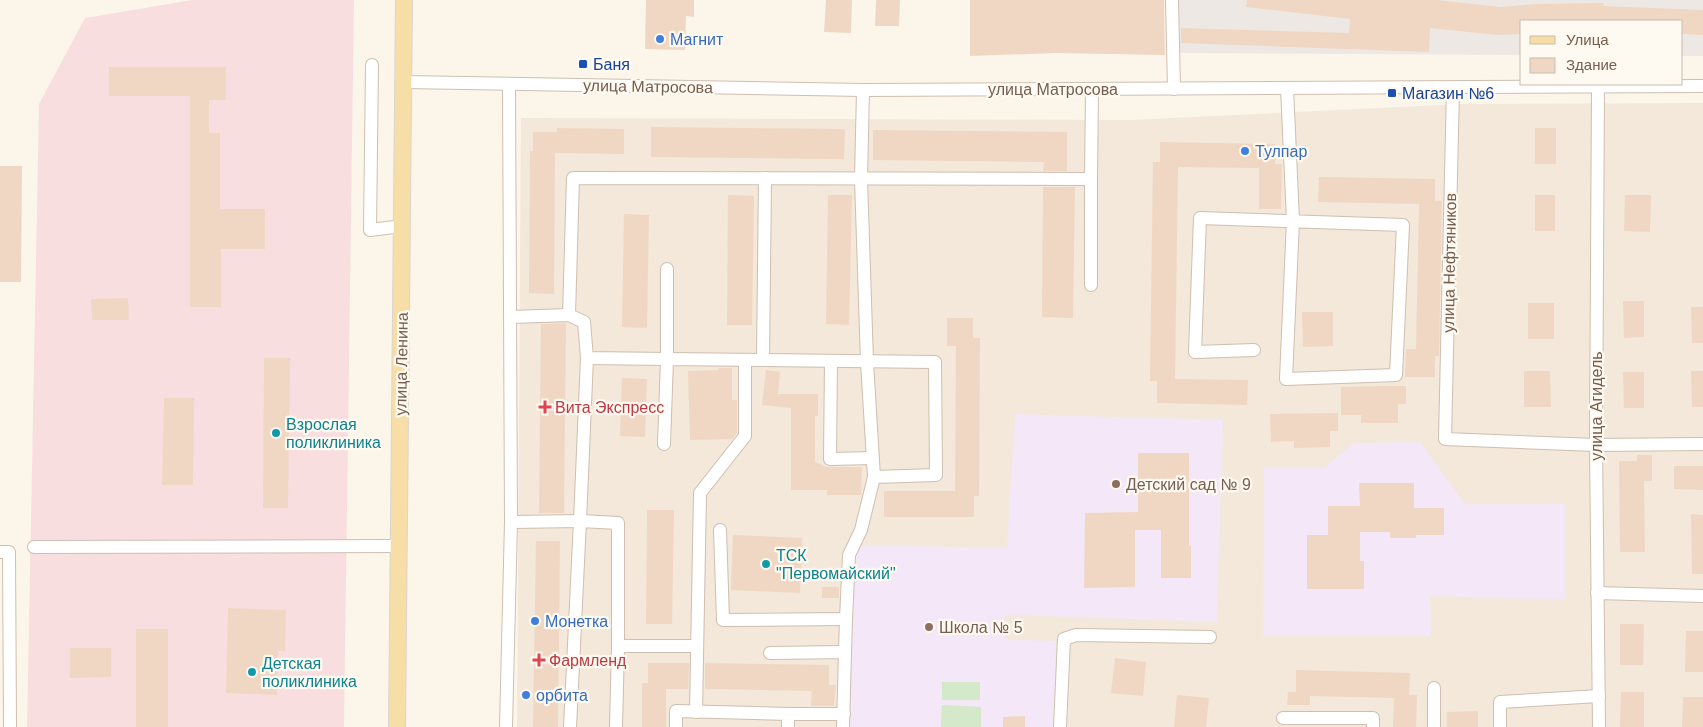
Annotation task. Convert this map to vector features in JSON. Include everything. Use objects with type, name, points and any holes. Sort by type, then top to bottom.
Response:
[{"type":"main road","name":"улица Ленина","points":[[397,727],[404,0]]},
{"type":"street","points":[[1172,0],[1174,89]]},
{"type":"street","points":[[372,65],[370,230],[402,226]]},
{"type":"street","name":"улица Матросова","points":[[404,82],[863,90],[1703,86]]},
{"type":"street","points":[[506,727],[511,522],[509,84]]},
{"type":"street","name":"улица Агидель","points":[[1598,86],[1596,444],[1599,727]]},
{"type":"street","points":[[1254,350],[1195,352],[1200,218],[1292,220],[1403,225],[1396,375],[1286,380],[1292,220],[1287,88]]},
{"type":"street","name":"улица Нефтяников","points":[[1453,88],[1445,439],[1596,444]]},
{"type":"street","points":[[676,727],[676,711],[788,714],[843,721],[849,555],[861,530],[874,478],[867,362],[861,179],[863,90]]},
{"type":"street","points":[[1091,285],[1092,90]]},
{"type":"street","points":[[569,315],[573,178],[1092,180]]},
{"type":"street","points":[[763,360],[765,178]]},
{"type":"street","points":[[664,444],[667,359],[667,269]]},
{"type":"street","points":[[511,317],[569,315],[584,322],[587,358],[570,727]]},
{"type":"street","points":[[587,358],[935,362],[936,475],[874,478]]},
{"type":"street","points":[[696,712],[700,493],[745,436],[745,360]]},
{"type":"street","points":[[831,361],[830,459],[872,458]]},
{"type":"street","points":[[1596,444],[1703,444]]},
{"type":"street","points":[[511,522],[580,521],[618,523],[616,727]]},
{"type":"street","points":[[720,530],[722,620],[846,619]]},
{"type":"street","points":[[34,547],[399,546]]},
{"type":"street","points":[[5,552],[10,727]]},
{"type":"street","points":[[1597,593],[1703,596]]},
{"type":"street","points":[[1060,727],[1064,639],[1076,636],[1210,637]]},
{"type":"street","points":[[618,646],[697,646]]},
{"type":"street","points":[[770,653],[844,652]]},
{"type":"street","points":[[1434,688],[1434,727]]},
{"type":"street","points":[[1500,727],[1500,702],[1600,696]]},
{"type":"street","points":[[788,714],[788,727]]},
{"type":"street","points":[[1283,718],[1373,718],[1373,727]]},
{"type":"shaded area","points":[[192,0],[354,0],[344,727],[27,727],[39,104],[85,18]]},
{"type":"shaded area","points":[[1177,0],[1703,0],[1703,56],[1683,56],[1683,20],[1520,20],[1520,55],[1176,53]]},
{"type":"shaded area","points":[[1703,103],[1703,727],[517,727],[521,118],[1131,120],[1463,104]]},
{"type":"shaded area","points":[[1015,414],[1223,420],[1217,622],[1006,615],[1005,639],[1056,641],[1054,727],[850,727],[854,545],[1007,548]]},
{"type":"shaded area","points":[[1420,442],[1465,504],[1565,504],[1565,600],[1430,596],[1431,636],[1263,636],[1264,468],[1324,468],[1353,443]]},
{"type":"green space","points":[[942,682],[980,682],[980,700],[942,700]]},
{"type":"green space","points":[[942,705],[981,707],[981,727],[941,727]]},
{"type":"building","points":[[646,0],[694,0],[694,17],[686,16],[685,50],[645,49]]},
{"type":"building","points":[[826,0],[852,0],[851,33],[824,32]]},
{"type":"building","points":[[876,0],[900,0],[899,26],[875,26]]},
{"type":"building","points":[[970,0],[1164,0],[1165,55],[1056,53],[970,56]]},
{"type":"building","points":[[1247,0],[1437,0],[1500,7],[1538,4],[1604,3],[1603,6],[1703,10],[1703,35],[1683,34],[1683,20],[1520,20],[1520,34],[1497,35],[1430,28],[1429,52],[1181,43],[1181,28],[1349,33],[1350,19],[1246,7]]},
{"type":"building","points":[[109,67],[226,67],[226,100],[209,100],[209,133],[220,133],[220,209],[265,209],[265,249],[221,249],[221,307],[190,307],[190,96],[109,96]]},
{"type":"building","points":[[651,127],[845,129],[844,159],[651,157]]},
{"type":"building","points":[[557,128],[624,129],[624,154],[555,153],[554,294],[529,293],[530,151],[533,151],[533,132],[557,132]]},
{"type":"building","points":[[1535,128],[1556,128],[1556,164],[1535,164]]},
{"type":"building","points":[[873,130],[1067,132],[1067,171],[1043,171],[1044,162],[873,160]]},
{"type":"building","points":[[1160,142],[1275,144],[1275,164],[1282,164],[1281,209],[1259,209],[1259,168],[1178,167],[1175,379],[1248,380],[1247,405],[1157,403],[1157,381],[1150,381],[1153,162],[1160,162]]},
{"type":"building","points":[[0,166],[22,166],[21,282],[0,282]]},
{"type":"building","points":[[1319,177],[1435,179],[1435,201],[1442,201],[1439,356],[1435,356],[1435,377],[1405,377],[1406,349],[1416,349],[1419,204],[1318,202]]},
{"type":"building","points":[[1043,187],[1075,187],[1073,318],[1042,317]]},
{"type":"building","points":[[728,195],[754,196],[752,325],[727,325]]},
{"type":"building","points":[[828,195],[852,195],[849,325],[826,324]]},
{"type":"building","points":[[1535,195],[1555,195],[1555,231],[1535,231]]},
{"type":"building","points":[[1625,195],[1651,195],[1650,232],[1624,231]]},
{"type":"building","points":[[624,214],[649,215],[647,328],[622,327]]},
{"type":"building","points":[[128,298],[129,320],[92,320],[91,299]]},
{"type":"building","points":[[1623,301],[1644,301],[1644,337],[1624,338]]},
{"type":"building","points":[[1528,303],[1554,303],[1554,339],[1528,339]]},
{"type":"building","points":[[1691,307],[1703,307],[1703,343],[1692,343]]},
{"type":"building","points":[[1302,312],[1333,312],[1333,346],[1303,347]]},
{"type":"building","points":[[947,318],[973,318],[973,338],[980,338],[979,496],[974,496],[974,517],[884,517],[884,491],[955,491],[956,346],[947,346]]},
{"type":"building","points":[[566,323],[564,513],[539,513],[541,324]]},
{"type":"building","name":"Взрослая поликлиника","points":[[264,358],[290,358],[288,508],[263,508]]},
{"type":"building","points":[[719,368],[732,368],[732,400],[737,400],[737,433],[732,439],[690,440],[688,371],[718,370]]},
{"type":"building","points":[[766,370],[780,372],[778,394],[818,394],[818,416],[815,416],[815,462],[826,467],[862,467],[861,495],[827,495],[827,490],[791,490],[791,408],[762,405]]},
{"type":"building","points":[[1524,371],[1550,371],[1551,407],[1524,407]]},
{"type":"building","points":[[1691,371],[1703,371],[1703,407],[1692,407]]},
{"type":"building","points":[[1623,372],[1644,372],[1644,408],[1624,408]]},
{"type":"building","points":[[622,378],[647,379],[645,437],[620,436]]},
{"type":"building","points":[[1406,386],[1406,404],[1398,404],[1398,423],[1361,423],[1361,415],[1341,415],[1341,387]]},
{"type":"building","points":[[164,398],[194,398],[193,485],[162,485]]},
{"type":"building","points":[[1338,413],[1338,431],[1330,431],[1330,447],[1294,448],[1294,441],[1271,442],[1270,414]]},
{"type":"building","points":[[1138,453],[1189,453],[1191,578],[1161,578],[1161,530],[1135,530],[1135,587],[1084,588],[1085,513],[1138,512]]},
{"type":"building","points":[[1637,455],[1652,455],[1652,481],[1644,481],[1645,552],[1620,552],[1619,461],[1637,461]]},
{"type":"building","points":[[1674,466],[1703,466],[1703,490],[1674,489]]},
{"type":"building","points":[[1359,483],[1414,483],[1414,508],[1444,508],[1444,535],[1416,535],[1416,538],[1390,538],[1390,532],[1360,532],[1360,561],[1364,561],[1364,589],[1307,589],[1307,535],[1328,535],[1328,506],[1360,506]]},
{"type":"building","points":[[647,510],[674,510],[672,624],[646,624]]},
{"type":"building","points":[[1691,514],[1703,515],[1703,574],[1692,574]]},
{"type":"building","name":"ТСК \"Первомайский\"","points":[[733,535],[802,538],[800,593],[731,590]]},
{"type":"building","points":[[536,541],[560,541],[558,727],[533,727]]},
{"type":"building","points":[[822,587],[839,587],[839,598],[822,598]]},
{"type":"building","name":"Детская поликлиника","points":[[228,608],[286,610],[285,651],[278,651],[277,695],[226,693]]},
{"type":"building","points":[[1620,624],[1644,624],[1643,665],[1620,665]]},
{"type":"building","points":[[136,629],[168,629],[168,727],[136,727]]},
{"type":"building","points":[[1686,631],[1703,631],[1703,672],[1685,672]]},
{"type":"building","points":[[70,648],[111,648],[111,677],[70,678]]},
{"type":"building","points":[[1115,658],[1146,662],[1143,696],[1111,693]]},
{"type":"building","points":[[648,663],[689,663],[688,689],[666,689],[666,727],[642,727],[642,683],[648,683]]},
{"type":"building","points":[[705,663],[829,665],[829,685],[836,685],[834,706],[811,706],[812,691],[705,689]]},
{"type":"building","points":[[1296,670],[1410,673],[1409,695],[1417,695],[1416,727],[1393,727],[1394,698],[1310,696],[1310,705],[1287,705],[1288,692],[1296,692]]},
{"type":"building","points":[[1621,692],[1644,692],[1644,727],[1620,727]]},
{"type":"building","points":[[1177,695],[1209,698],[1206,727],[1174,727]]},
{"type":"building","points":[[1683,697],[1703,697],[1703,727],[1682,727]]},
{"type":"building","points":[[1478,711],[1478,727],[1447,727],[1447,712]]},
{"type":"building","points":[[1025,716],[1025,727],[1003,727],[1003,717]]},
{"type":"place","name":"Магнит","points":[[660,39]]},
{"type":"place","name":"Баня","points":[[583,64]]},
{"type":"place","name":"Магазин №6","points":[[1392,93]]},
{"type":"place","name":"Тулпар","points":[[1245,151]]},
{"type":"place","name":"Вита Экспресс","points":[[545,407]]},
{"type":"place","name":"Взрослая поликлиника","points":[[276,433]]},
{"type":"place","name":"Детский сад № 9","points":[[1116,484]]},
{"type":"place","name":"ТСК \"Первомайский\"","points":[[766,564]]},
{"type":"place","name":"Монетка","points":[[535,621]]},
{"type":"place","name":"Школа № 5","points":[[929,627]]},
{"type":"place","name":"Фармленд","points":[[539,660]]},
{"type":"place","name":"Детская поликлиника","points":[[252,672]]},
{"type":"place","name":"орбита","points":[[526,695]]}]
